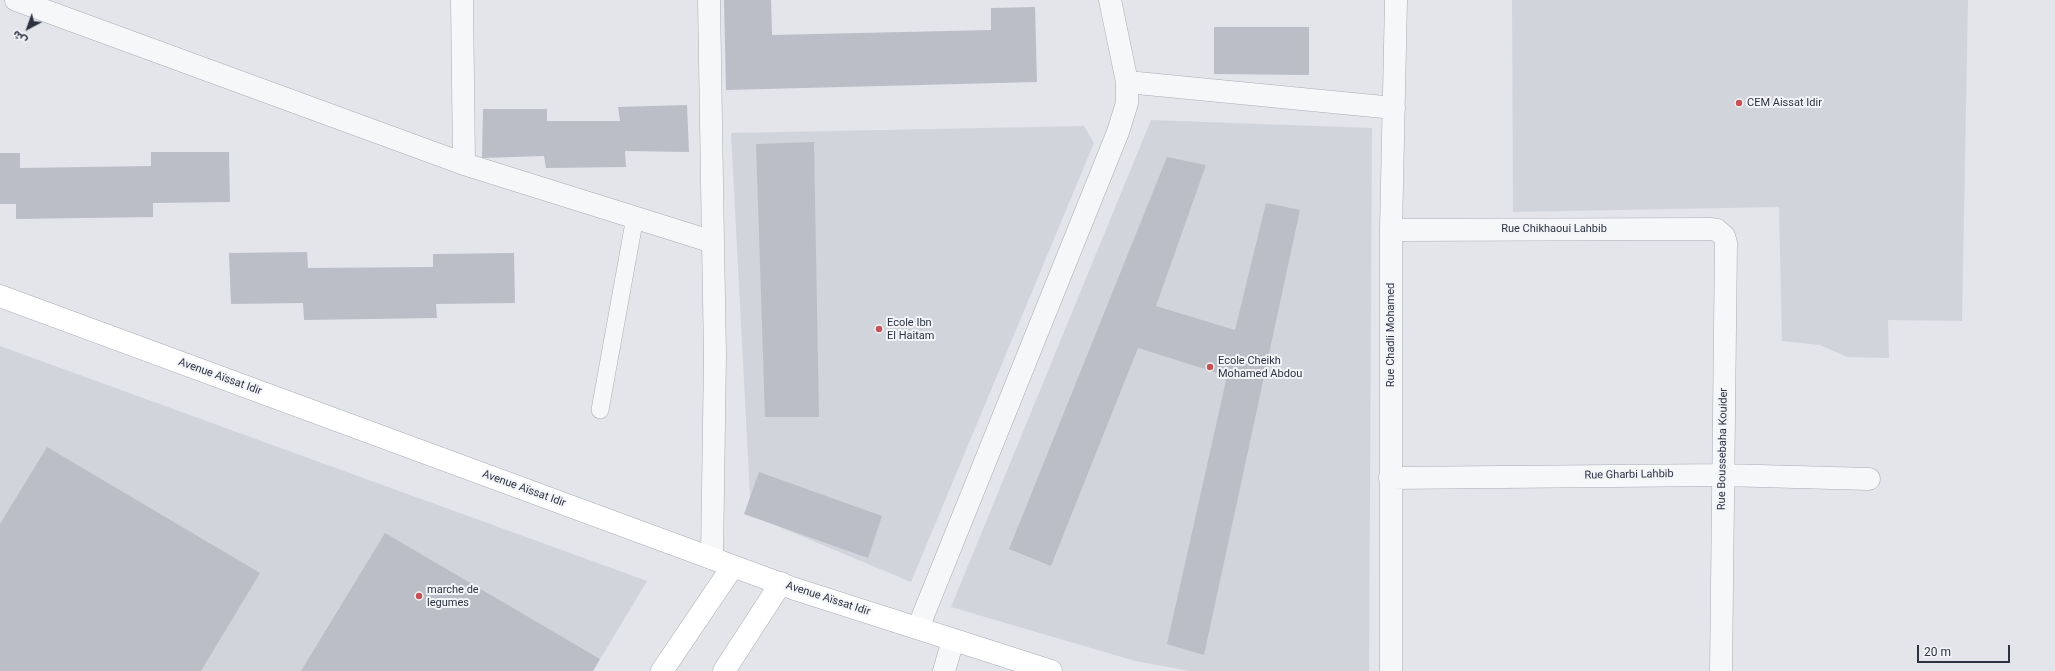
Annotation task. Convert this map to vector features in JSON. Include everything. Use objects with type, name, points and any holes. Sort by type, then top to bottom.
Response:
[{"type":"main road","name":"Avenue Aïssat Idir","points":[[0,296],[732,566],[1051,671]]},
{"type":"main road","points":[[662,671],[732,566]]},
{"type":"main road","points":[[724,671],[780,583]]},
{"type":"street","points":[[16,0],[464,164],[713,242]]},
{"type":"street","points":[[462,0],[464,164]]},
{"type":"street","points":[[709,0],[715,355],[712,558]]},
{"type":"street","points":[[918,628],[1118,132],[1126,103],[1127,82],[1110,0]]},
{"type":"street","name":"Rue Chadli Mohamed","points":[[1391,671],[1390,478],[1396,0]]},
{"type":"street","points":[[1127,82],[1394,108]]},
{"type":"street","name":"Rue Chikhaoui Lahbib","points":[[1392,230],[1717,230]]},
{"type":"street","name":"Rue Boussebaha Kouider","points":[[1717,230],[1724,236],[1726,243],[1721,671]]},
{"type":"street","name":"Rue Gharbi Lahbib","points":[[1390,478],[1723,474],[1869,479]]},
{"type":"street","points":[[944,671],[954,640]]},
{"type":"lane","points":[[600,410],[635,217]]},
{"type":"shaded area","name":"CEM Aissat Idir","points":[[1512,0],[1968,0],[1962,321],[1888,320],[1889,358],[1847,357],[1820,345],[1782,341],[1779,207],[1513,212]]},
{"type":"shaded area","name":"Ecole Cheikh Mohamed Abdou","points":[[1151,120],[1372,128],[1369,671],[1190,671],[1135,661],[951,607]]},
{"type":"shaded area","name":"Ecole Ibn El Haitam","points":[[1084,126],[1094,143],[911,582],[751,515],[731,133]]},
{"type":"shaded area","points":[[0,346],[647,581],[593,671],[0,671]]},
{"type":"building","points":[[724,0],[771,0],[772,35],[991,30],[991,8],[1035,7],[1037,82],[726,90]]},
{"type":"building","points":[[1214,27],[1309,27],[1309,75],[1214,74]]},
{"type":"building","points":[[687,105],[689,152],[625,151],[626,167],[546,168],[544,156],[482,158],[483,109],[547,109],[547,121],[620,121],[618,107]]},
{"type":"building","points":[[814,142],[819,417],[765,417],[756,144]]},
{"type":"building","points":[[151,152],[229,152],[230,202],[153,203],[153,217],[16,219],[16,204],[0,204],[0,153],[20,153],[20,168],[151,166]]},
{"type":"building","points":[[1167,157],[1206,165],[1156,306],[1235,330],[1266,203],[1300,210],[1204,655],[1167,644],[1227,376],[1138,348],[1051,566],[1009,549]]},
{"type":"building","points":[[307,252],[308,268],[433,267],[433,254],[514,253],[515,303],[436,304],[437,318],[304,320],[303,303],[231,304],[229,253]]},
{"type":"building","points":[[47,447],[260,573],[201,671],[0,671],[0,524]]},
{"type":"building","points":[[759,472],[882,516],[868,558],[744,514]]},
{"type":"building","name":"marche de legumes","points":[[385,533],[600,659],[593,671],[301,671]]},
{"type":"place","name":"CEM Aissat Idir","points":[[1739,103]]},
{"type":"place","name":"Ecole Ibn El Haitam","points":[[879,329]]},
{"type":"place","name":"Ecole Cheikh Mohamed Abdou","points":[[1210,367]]},
{"type":"place","name":"marche de legumes","points":[[419,596]]}]
